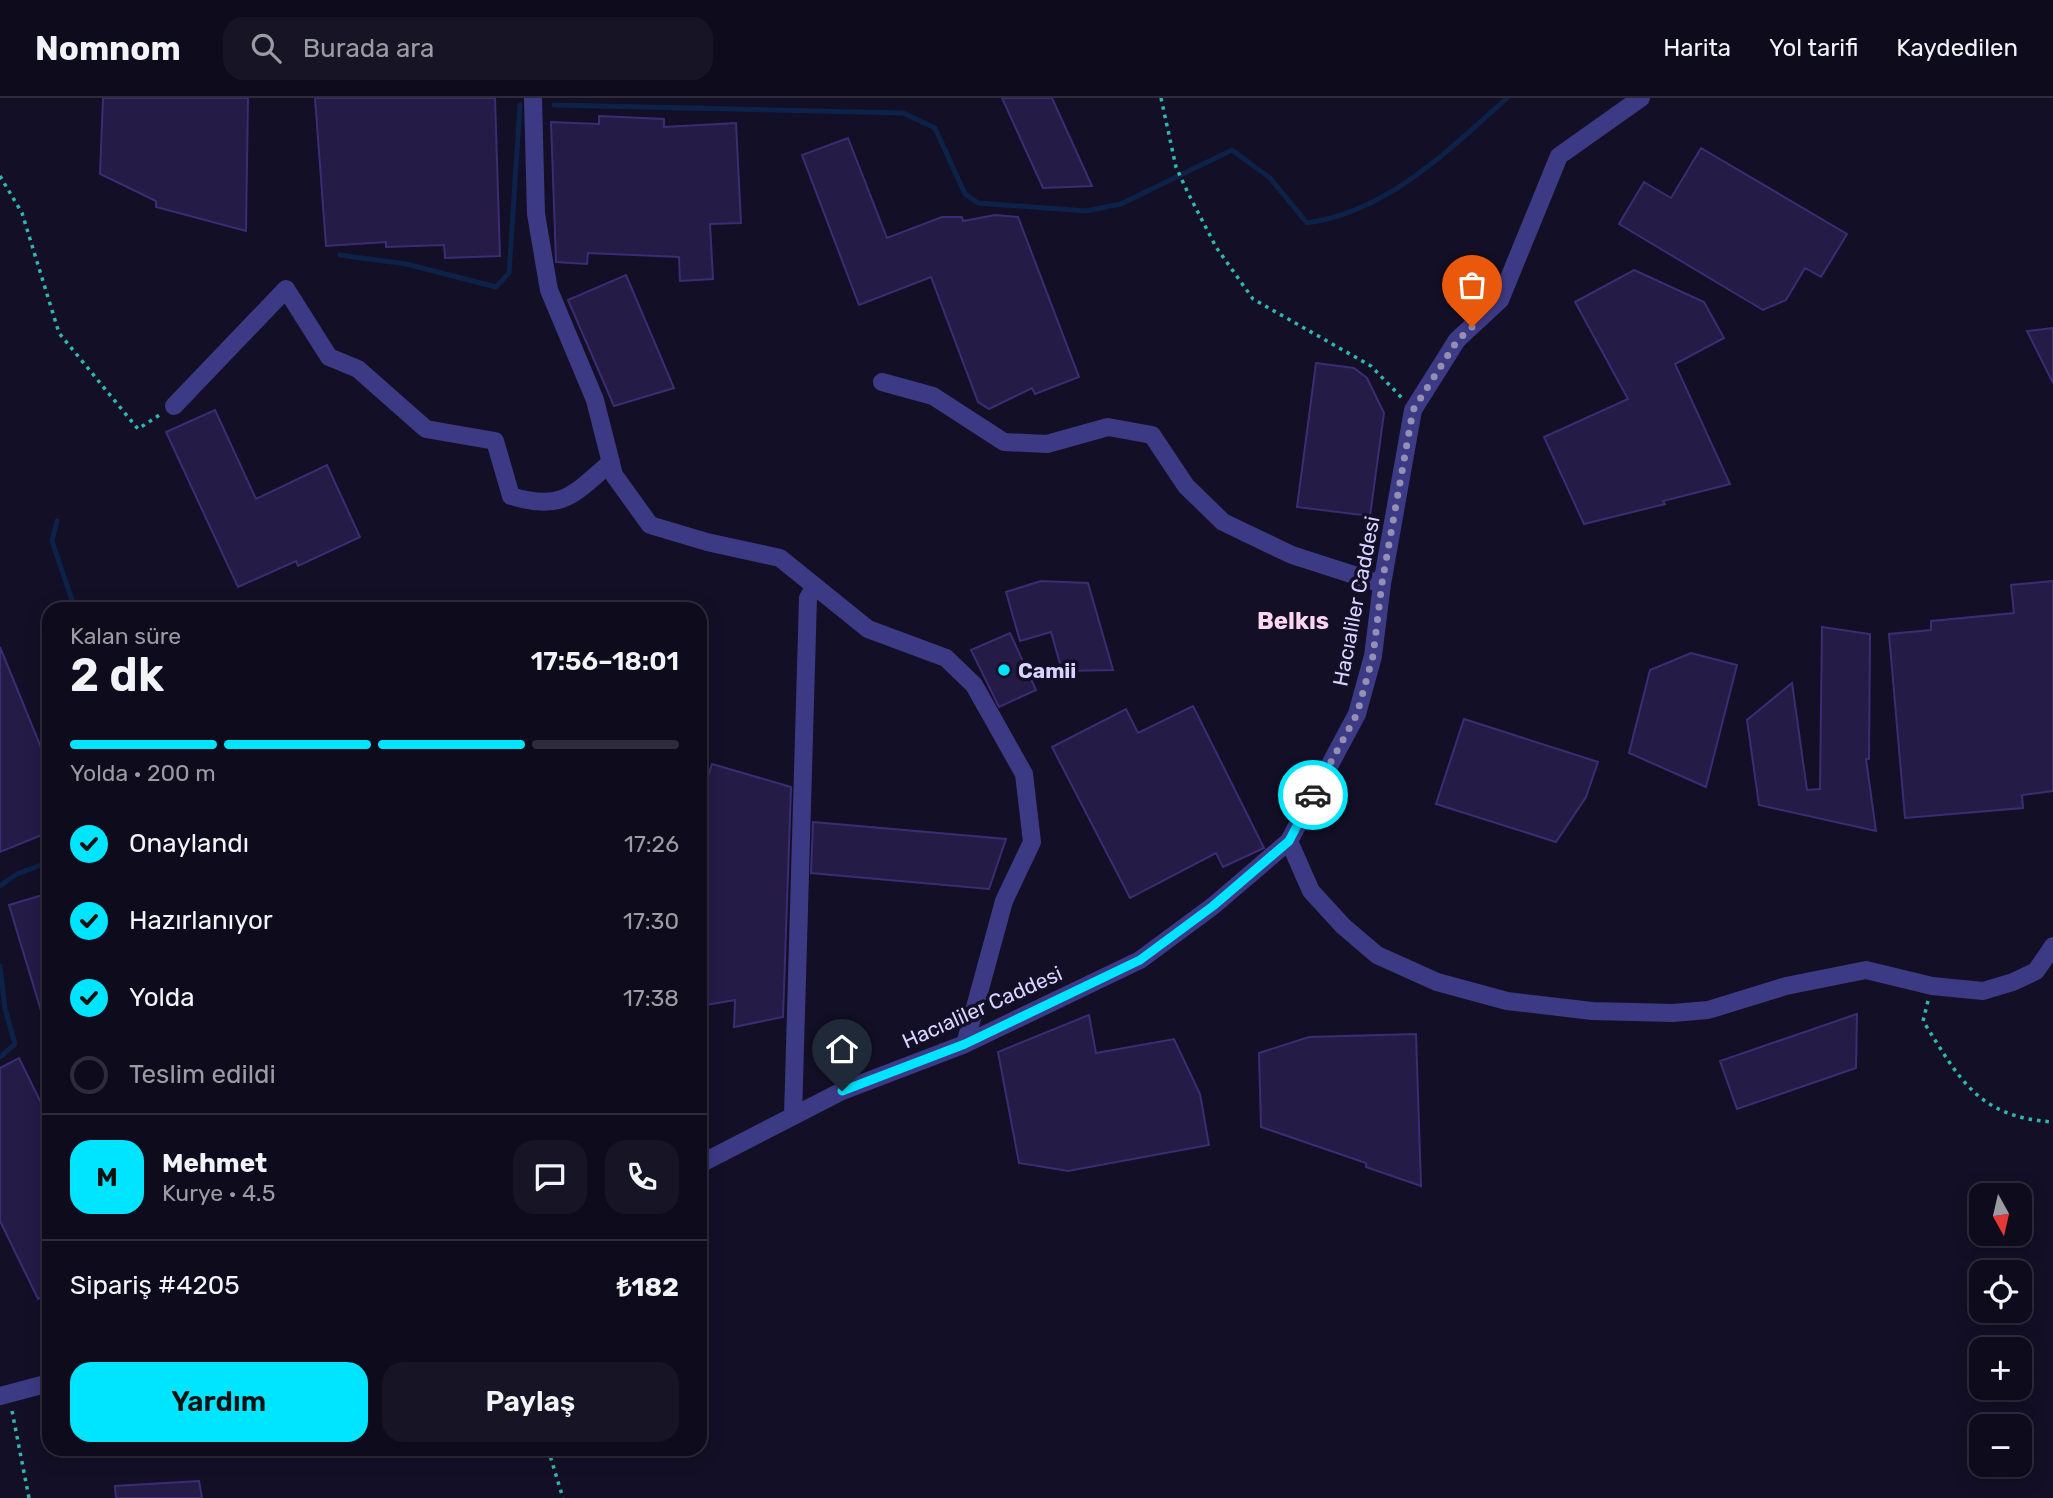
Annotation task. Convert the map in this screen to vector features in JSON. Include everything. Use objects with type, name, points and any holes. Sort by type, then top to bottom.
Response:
[{"type":"street","points":[[533,98],[536,214],[549,290],[595,400],[614,475],[650,525],[707,542],[780,558],[868,629],[946,658],[974,685],[1024,774],[1032,842],[1004,901],[965,1044]]},
{"type":"street","name":"Hacıaliler Caddesi","points":[[707,1160],[842,1091],[965,1044],[1140,960],[1213,906],[1289,841],[1357,714],[1373,656],[1382,583],[1413,410],[1457,341],[1500,300],[1559,156],[1641,98]]},
{"type":"street","points":[[174,406],[286,289],[330,357],[358,369],[426,429],[495,441],[511,496],[536,504],[569,498],[611,462]]},
{"type":"street","points":[[883,382],[933,397],[1004,442],[1047,444],[1108,427],[1152,435],[1185,486],[1223,522],[1292,555],[1382,583]]},
{"type":"street","points":[[793,1116],[808,598],[815,586]]},
{"type":"street","points":[[1289,841],[1311,891],[1343,926],[1377,955],[1437,982],[1507,1001],[1592,1012],[1709,1010],[1786,986],[1866,970],[1932,986],[1983,991],[2013,982],[2036,971],[2053,946]]},
{"type":"street","points":[[4,1395],[42,1385]]},
{"type":"path","points":[[1161,98],[1176,167],[1216,247],[1253,299],[1371,366],[1413,410]]},
{"type":"path","points":[[0,176],[22,213],[59,333],[138,429],[174,406]]},
{"type":"path","points":[[1932,986],[1923,1021],[1962,1083],[1997,1110],[2032,1121],[2053,1122]]},
{"type":"path","points":[[4,1395],[29,1498]]},
{"type":"path","points":[[550,1456],[563,1498]]},
{"type":"building","points":[[103,98],[248,98],[246,231],[156,207],[156,201],[100,174]]},
{"type":"building","points":[[315,98],[495,98],[500,256],[445,258],[444,245],[386,247],[386,242],[326,246]]},
{"type":"building","points":[[1002,98],[1052,98],[1092,186],[1043,188]]},
{"type":"building","points":[[599,116],[664,119],[664,127],[736,123],[741,223],[710,224],[713,279],[680,281],[679,257],[588,253],[587,264],[556,262],[551,122],[599,124]]},
{"type":"building","points":[[848,138],[887,238],[942,217],[962,217],[963,221],[995,215],[1018,217],[1079,377],[1035,394],[1032,388],[989,409],[978,402],[931,277],[859,305],[802,155]]},
{"type":"building","points":[[1701,148],[1847,234],[1821,277],[1805,268],[1786,300],[1763,310],[1619,224],[1644,182],[1671,198]]},
{"type":"building","points":[[1634,270],[1704,302],[1724,338],[1675,364],[1730,484],[1663,501],[1665,504],[1584,524],[1544,437],[1628,399],[1575,302]]},
{"type":"building","points":[[626,275],[674,388],[614,406],[568,300]]},
{"type":"building","points":[[2053,328],[2053,383],[2027,331]]},
{"type":"building","points":[[1316,363],[1354,368],[1367,378],[1384,413],[1370,516],[1297,507]]},
{"type":"building","points":[[215,410],[256,499],[327,465],[360,537],[298,566],[296,561],[238,587],[166,432]]},
{"type":"building","points":[[1041,581],[1088,583],[1113,670],[1062,671],[1051,632],[1020,641],[1006,592]]},
{"type":"building","points":[[2053,581],[2053,791],[2022,795],[2023,808],[1905,818],[1889,634],[1931,630],[1931,621],[2014,613],[2011,585]]},
{"type":"building","points":[[1822,627],[1870,634],[1869,759],[1866,759],[1876,831],[1759,805],[1747,720],[1792,683],[1807,790],[1820,789]]},
{"type":"building","name":"Camii","points":[[1010,633],[1036,690],[999,707],[971,650]]},
{"type":"building","points":[[0,647],[42,750],[42,835],[0,852]]},
{"type":"building","points":[[1691,653],[1737,665],[1706,787],[1629,753],[1650,670]]},
{"type":"building","points":[[1193,706],[1264,848],[1223,867],[1216,853],[1130,898],[1052,747],[1126,709],[1138,733]]},
{"type":"building","points":[[1464,719],[1598,762],[1586,797],[1556,842],[1436,804]]},
{"type":"building","points":[[712,764],[791,787],[783,1017],[734,1027],[735,1000],[707,1005],[707,780]]},
{"type":"building","points":[[813,822],[1006,839],[989,889],[811,873]]},
{"type":"building","points":[[42,895],[42,1014],[9,905]]},
{"type":"building","points":[[1857,1014],[1856,1068],[1737,1109],[1720,1061]]},
{"type":"building","points":[[1089,1015],[1096,1053],[1174,1039],[1200,1094],[1209,1145],[1068,1171],[1019,1163],[998,1052]]},
{"type":"building","points":[[1416,1034],[1421,1186],[1366,1167],[1366,1163],[1261,1127],[1259,1053],[1309,1037]]},
{"type":"building","points":[[19,1058],[42,1105],[42,1297],[38,1299],[0,1221],[0,1068]]},
{"type":"building","points":[[199,1481],[202,1498],[116,1498],[115,1486]]},
{"type":"waterway","points":[[554,105],[903,113],[935,128],[965,194],[978,203],[1086,211],[1121,204],[1232,150],[1270,178],[1307,223],[1336,217],[1390,192],[1439,158],[1507,98]]},
{"type":"waterway","points":[[340,255],[406,264],[496,287],[509,273],[520,105]]},
{"type":"waterway","points":[[57,521],[52,541],[73,602]]},
{"type":"waterway","points":[[0,886],[17,874],[42,865]]},
{"type":"waterway","points":[[0,966],[5,1009],[15,1044],[0,1057]]},
{"type":"way so far","points":[[1313,795],[1357,714],[1373,656],[1382,583],[1413,410],[1457,341],[1472,327]]},
{"type":"place","name":"Camii","points":[[1004,670]]},
{"type":"district","name":"Belkıs","points":[[1293,621]]},
{"type":"route","points":[[842,1091],[965,1044],[1140,960],[1213,906],[1289,841],[1313,795]]}]
